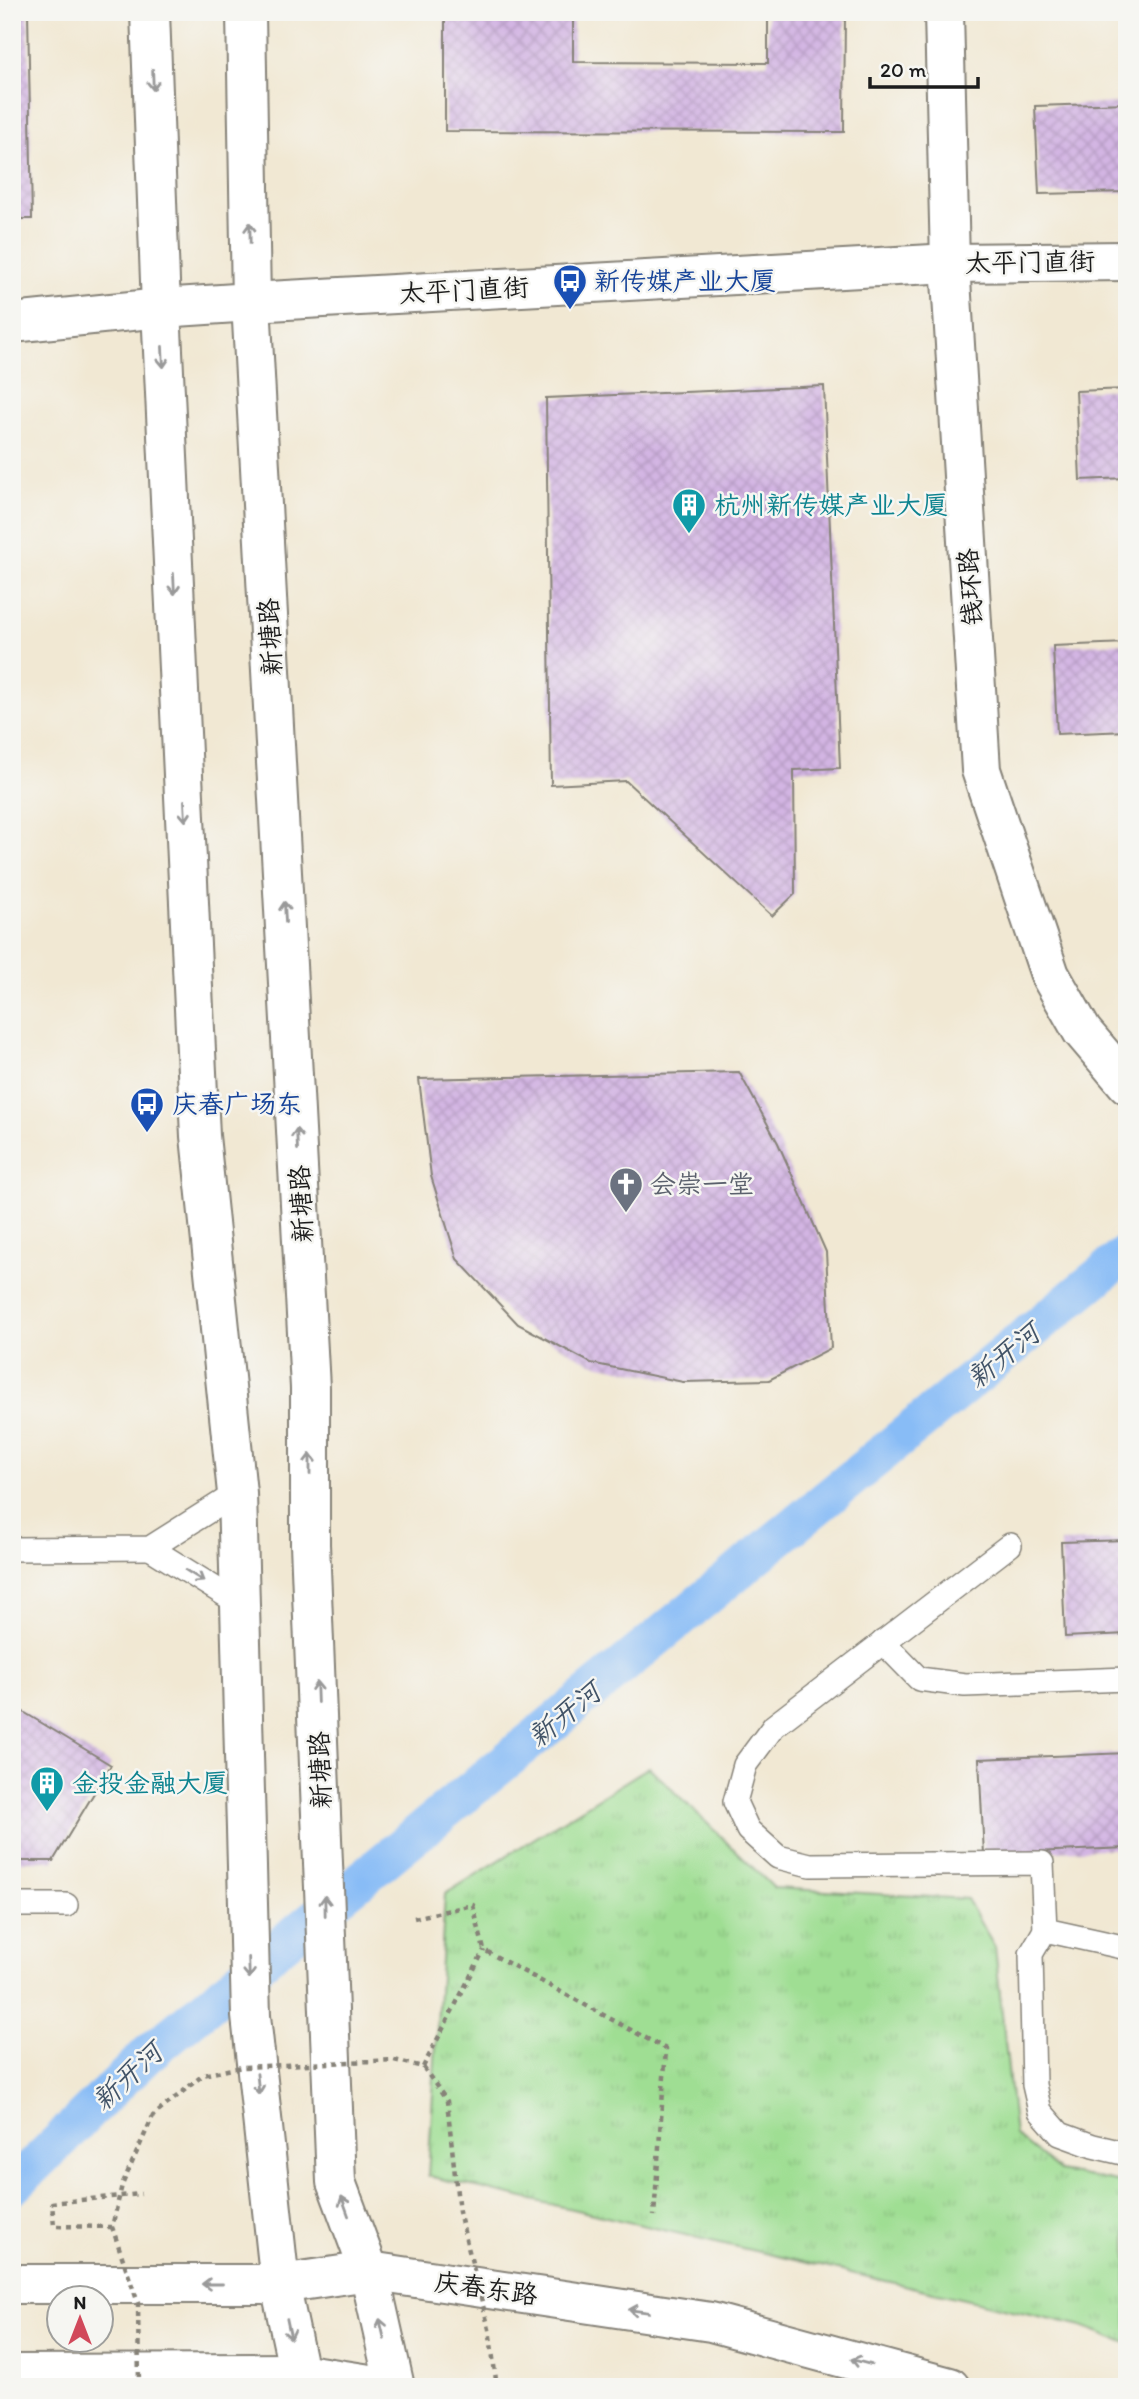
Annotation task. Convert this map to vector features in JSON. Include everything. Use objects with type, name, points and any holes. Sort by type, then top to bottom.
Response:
[{"type":"main road","points":[[150,12],[161,308],[200,1136],[237,1493],[251,2016],[280,2284],[299,2380]]},
{"type":"main road","name":"新塘路","points":[[246,12],[251,302],[310,1388],[310,1544],[336,2182],[369,2271],[395,2387]]},
{"type":"main road","name":"钱环路","points":[[944,12],[950,263],[981,770],[1050,975],[1082,1031],[1127,1084]]},
{"type":"main road","name":"太平门直街","points":[[12,323],[251,302],[950,263],[1127,261]]},
{"type":"main road","name":"庆春东路","points":[[12,2284],[280,2284],[369,2271],[711,2322],[950,2387]]},
{"type":"main road","points":[[12,2374],[299,2380],[389,2387]]},
{"type":"lane","points":[[12,1549],[150,1548],[237,1493]]},
{"type":"lane","points":[[1010,1545],[774,1726],[745,1765],[735,1802],[748,1830],[778,1857],[810,1865],[1042,1863],[1045,1930],[1031,1954],[1034,2085],[1040,2111],[1060,2134],[1127,2154]]},
{"type":"lane","points":[[150,1548],[240,1604]]},
{"type":"lane","points":[[883,1642],[919,1679],[965,1685],[1127,1679]]},
{"type":"lane","points":[[12,1905],[66,1905]]},
{"type":"lane","points":[[1045,1930],[1127,1948]]},
{"type":"path","points":[[414,1918],[474,1905],[484,1950],[423,2067]]},
{"type":"path","points":[[484,1950],[666,2049],[654,2216]]},
{"type":"path","points":[[139,2387],[138,2303],[111,2227],[122,2185],[153,2116],[203,2075],[242,2067],[394,2060],[423,2067],[447,2101],[459,2212],[489,2329],[497,2387]]},
{"type":"path","points":[[111,2227],[54,2226],[52,2203],[141,2194]]},
{"type":"green space","points":[[649,1767],[774,1888],[967,1899],[995,1947],[1015,2135],[1060,2171],[1127,2184],[1127,2343],[1082,2326],[428,2176],[445,1894]]},
{"type":"building","points":[[12,12],[28,12],[32,219],[12,219]]},
{"type":"building","points":[[445,12],[573,12],[573,62],[768,63],[768,12],[845,12],[844,132],[445,131]]},
{"type":"building","points":[[1127,103],[1127,192],[1039,194],[1035,106]]},
{"type":"building","name":"杭州新传媒产业大厦","points":[[824,386],[840,768],[794,770],[795,894],[772,916],[626,781],[551,785],[546,398]]},
{"type":"building","points":[[1127,389],[1127,478],[1080,480],[1076,391]]},
{"type":"building","points":[[1127,643],[1127,731],[1057,734],[1053,646]]},
{"type":"building","name":"会崇一堂","points":[[739,1072],[778,1143],[826,1252],[831,1348],[769,1380],[683,1382],[591,1363],[518,1324],[457,1259],[431,1176],[419,1079]]},
{"type":"building","points":[[1127,1540],[1127,1634],[1065,1637],[1061,1542]]},
{"type":"building","name":"金投金融大厦","points":[[12,1705],[111,1765],[53,1861],[12,1861]]},
{"type":"building","points":[[1127,1753],[1127,1848],[984,1854],[979,1759]]},
{"type":"waterway","name":"新开河","points":[[12,2187],[148,2054],[1127,1253]]},
{"type":"place","name":"新传媒产业大厦","points":[[570,311]]},
{"type":"place","name":"杭州新传媒产业大厦","points":[[689,535]]},
{"type":"place","name":"庆春广场东","points":[[147,1134]]},
{"type":"place","name":"会崇一堂","points":[[626,1214]]},
{"type":"place","name":"金投金融大厦","points":[[47,1813]]}]
